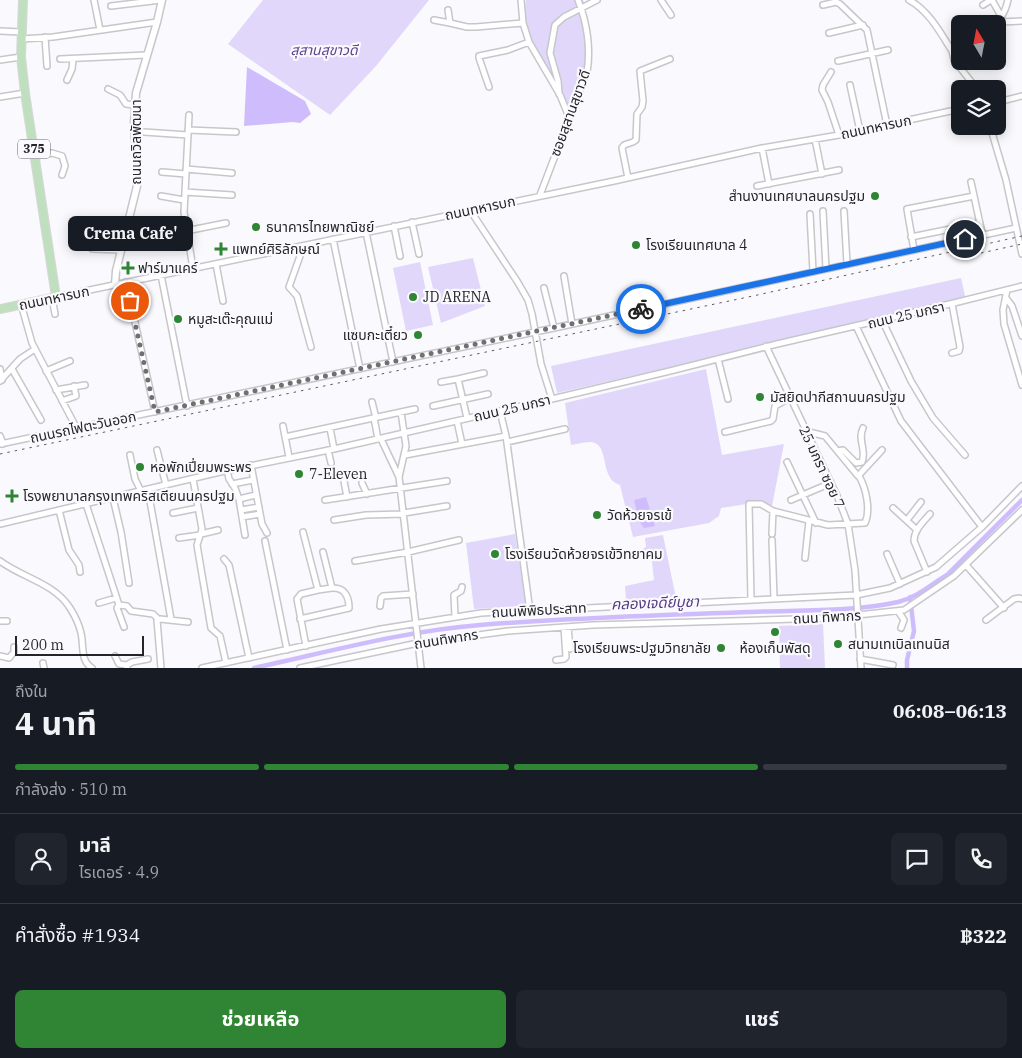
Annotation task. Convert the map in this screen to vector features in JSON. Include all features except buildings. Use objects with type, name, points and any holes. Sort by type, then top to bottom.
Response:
[{"type":"main road","name":"375","points":[[23,0],[21,57],[54,298]]},
{"type":"main road","name":"ถนนทหารบก","points":[[0,309],[54,298]]},
{"type":"street","points":[[94,0],[100,30]]},
{"type":"street","points":[[111,6],[161,0]]},
{"type":"street","name":"ถนนถวิลพัฒนา","points":[[115,284],[121,250],[137,186],[138,165],[134,132],[134,105],[138,81],[157,22],[161,0]]},
{"type":"street","points":[[521,0],[523,23],[529,42],[560,95],[569,117]]},
{"type":"street","name":"ซอยสุสานสุขาวดี","points":[[540,196],[587,72],[589,61],[586,30],[582,9],[578,0]]},
{"type":"street","points":[[560,95],[550,53],[554,28],[558,22],[597,0]]},
{"type":"street","points":[[661,0],[671,15]]},
{"type":"street","points":[[910,0],[926,12],[951,50]]},
{"type":"street","points":[[983,5],[992,0],[1000,15]]},
{"type":"street","points":[[1001,15],[1008,0]]},
{"type":"street","points":[[823,5],[836,2],[840,4],[864,25],[867,30],[887,125]]},
{"type":"street","points":[[448,10],[450,23]]},
{"type":"street","points":[[434,20],[467,27],[523,23]]},
{"type":"street","points":[[1006,22],[1022,21]]},
{"type":"street","points":[[0,31],[45,37],[157,22]]},
{"type":"street","points":[[829,32],[864,25]]},
{"type":"street","points":[[45,37],[47,66]]},
{"type":"street","points":[[489,87],[479,58],[480,56],[508,50],[529,42]]},
{"type":"street","points":[[838,60],[888,50]]},
{"type":"street","points":[[60,60],[146,55]]},
{"type":"street","points":[[0,60],[21,57]]},
{"type":"street","points":[[67,80],[72,69],[73,59]]},
{"type":"street","points":[[628,178],[622,148],[625,144],[636,140],[637,114],[642,104],[640,71],[670,59]]},
{"type":"street","points":[[962,70],[970,80]]},
{"type":"street","points":[[831,72],[822,90],[839,135]]},
{"type":"street","points":[[850,85],[860,131]]},
{"type":"street","points":[[108,89],[120,95],[126,104],[134,105]]},
{"type":"street","points":[[0,97],[25,93]]},
{"type":"street","points":[[1006,100],[1022,96]]},
{"type":"street","name":"ถนนทหารบก","points":[[54,298],[628,178],[762,148],[860,131],[951,111]]},
{"type":"street","points":[[189,115],[184,212],[193,269]]},
{"type":"street","points":[[144,132],[236,132]]},
{"type":"street","points":[[993,135],[1019,232],[1022,254]]},
{"type":"street","points":[[815,139],[822,174]]},
{"type":"street","points":[[762,148],[768,184]]},
{"type":"street","points":[[35,156],[52,153],[62,156],[65,166],[62,175]]},
{"type":"street","points":[[757,186],[839,170]]},
{"type":"street","points":[[162,172],[232,173]]},
{"type":"street","points":[[971,182],[982,232]]},
{"type":"street","points":[[185,192],[232,195]]},
{"type":"street","points":[[161,196],[184,200]]},
{"type":"street","points":[[914,250],[907,209],[974,196]]},
{"type":"street","points":[[470,210],[528,300],[541,364],[552,399]]},
{"type":"street","points":[[823,211],[826,269]]},
{"type":"street","points":[[844,211],[847,264]]},
{"type":"street","points":[[810,214],[814,271]]},
{"type":"street","points":[[412,222],[419,254]]},
{"type":"street","points":[[911,236],[980,222]]},
{"type":"street","points":[[186,231],[226,223]]},
{"type":"street","points":[[394,226],[400,256]]},
{"type":"street","points":[[366,232],[394,362]]},
{"type":"street","name":"ถนนรถไฟตะวันออก","points":[[2,444],[914,250],[1019,232]]},
{"type":"street","points":[[333,239],[360,369]]},
{"type":"street","points":[[297,247],[300,256],[289,287],[296,296],[311,347]]},
{"type":"street","points":[[92,248],[121,250]]},
{"type":"street","points":[[216,264],[223,301]]},
{"type":"street","points":[[161,276],[187,406]]},
{"type":"street","points":[[564,276],[572,324]]},
{"type":"street","points":[[126,282],[155,412]]},
{"type":"street","name":"ถนน 25 มกรา","points":[[0,524],[227,470],[331,450],[552,399],[766,346],[952,304],[1022,286]]},
{"type":"street","points":[[544,288],[554,328]]},
{"type":"street","points":[[1007,290],[1004,324],[1022,385]]},
{"type":"street","points":[[54,298],[55,314]]},
{"type":"street","points":[[1006,298],[1012,306],[1022,336]]},
{"type":"street","points":[[20,304],[29,336],[77,429]]},
{"type":"street","points":[[952,304],[960,347],[959,351],[952,353]]},
{"type":"street","points":[[882,320],[911,381],[934,418],[965,455]]},
{"type":"street","points":[[856,326],[901,421],[982,527]]},
{"type":"street","name":"25 มกรา ซอย 7","points":[[766,346],[831,483],[848,524],[858,614],[861,668]]},
{"type":"street","points":[[1,380],[20,360],[35,349]]},
{"type":"street","points":[[718,359],[728,399]]},
{"type":"street","points":[[46,371],[70,362]]},
{"type":"street","points":[[0,369],[1,380]]},
{"type":"street","points":[[12,369],[42,420]]},
{"type":"street","points":[[441,382],[484,373]]},
{"type":"street","points":[[458,379],[467,418]]},
{"type":"street","points":[[56,390],[85,385]]},
{"type":"street","points":[[62,402],[76,396],[74,386]]},
{"type":"street","points":[[433,406],[488,394]]},
{"type":"street","points":[[725,432],[771,421],[774,419],[775,406],[790,398]]},
{"type":"street","points":[[372,402],[380,439],[399,477]]},
{"type":"street","points":[[285,437],[415,409]]},
{"type":"street","points":[[500,411],[506,439],[530,610]]},
{"type":"street","points":[[401,412],[406,446],[399,477],[421,668]]},
{"type":"street","points":[[457,421],[462,444]]},
{"type":"street","points":[[283,426],[289,457]]},
{"type":"street","points":[[330,428],[331,463]]},
{"type":"street","points":[[838,451],[843,450],[856,463],[862,462],[864,453],[860,440],[863,428]]},
{"type":"street","points":[[404,455],[462,444],[565,429]]},
{"type":"street","points":[[752,600],[749,504],[760,504],[773,511],[816,523],[838,525],[866,522],[868,508],[864,486],[859,476],[825,436],[805,431]]},
{"type":"street","points":[[0,436],[2,444]]},
{"type":"street","points":[[157,450],[166,485]]},
{"type":"street","points":[[859,476],[882,450]]},
{"type":"street","points":[[130,455],[135,479],[141,491]]},
{"type":"street","points":[[787,462],[816,523]]},
{"type":"street","points":[[251,465],[262,524],[267,533]]},
{"type":"street","points":[[227,470],[239,499],[245,536]]},
{"type":"street","points":[[343,476],[347,497]]},
{"type":"street","points":[[193,478],[202,529],[197,545],[211,628],[220,636],[226,663]]},
{"type":"street","points":[[232,484],[253,480]]},
{"type":"street","points":[[325,500],[447,481]]},
{"type":"street","points":[[790,500],[831,483]]},
{"type":"street","points":[[362,484],[367,494]]},
{"type":"street","name":"ถนนพิพิธประสาท","points":[[205,668],[455,617],[530,610],[856,597],[890,588],[928,572],[944,562],[1022,486]]},
{"type":"street","points":[[148,490],[171,620]]},
{"type":"street","points":[[239,499],[256,495]]},
{"type":"street","points":[[113,498],[121,532],[129,583]]},
{"type":"street","points":[[907,520],[921,502]]},
{"type":"street","points":[[86,504],[119,605],[116,608],[124,627]]},
{"type":"street","points":[[334,520],[366,515],[404,514],[447,506]]},
{"type":"street","points":[[241,510],[259,507]]},
{"type":"street","points":[[173,513],[198,508]]},
{"type":"street","points":[[893,508],[917,530]]},
{"type":"street","points":[[59,510],[69,550],[79,566],[80,572]]},
{"type":"street","name":"ถนน ทิพากร","points":[[593,625],[858,614],[908,609],[954,576],[1022,510]]},
{"type":"street","points":[[773,511],[774,599]]},
{"type":"street","points":[[242,517],[260,514]]},
{"type":"street","points":[[928,572],[914,537],[917,530],[930,514]]},
{"type":"street","points":[[805,558],[809,521]]},
{"type":"street","points":[[179,538],[218,530]]},
{"type":"street","points":[[303,532],[318,590]]},
{"type":"street","points":[[355,561],[408,552],[459,540]]},
{"type":"street","points":[[265,541],[287,650]]},
{"type":"street","points":[[323,552],[332,588]]},
{"type":"street","points":[[887,554],[900,584]]},
{"type":"street","points":[[224,559],[228,565],[249,658]]},
{"type":"street","points":[[0,561],[57,593],[66,602],[78,622],[83,645],[83,656],[88,666],[92,668]]},
{"type":"street","points":[[966,565],[1004,608]]},
{"type":"street","points":[[455,617],[454,595],[462,587]]},
{"type":"street","points":[[300,619],[349,608],[349,602],[344,591],[341,588],[332,588],[301,594],[298,597],[300,619],[306,646]]},
{"type":"street","points":[[380,606],[380,598],[383,596],[413,594]]},
{"type":"street","points":[[99,604],[116,598]]},
{"type":"street","points":[[986,620],[1014,599],[1022,599]]},
{"type":"street","points":[[119,605],[127,606],[131,611],[153,614],[158,620],[161,668]]},
{"type":"street","points":[[898,611],[904,620],[901,628]]},
{"type":"street","points":[[158,620],[188,622]]},
{"type":"street","points":[[0,621],[7,621]]},
{"type":"street","name":"ถนนทิพากร","points":[[300,668],[418,643],[508,631],[593,625]]},
{"type":"street","points":[[566,627],[570,649]]},
{"type":"street","points":[[556,660],[566,657],[566,627]]},
{"type":"street","points":[[0,656],[9,658],[14,648]]},
{"type":"street","points":[[115,656],[119,664],[127,666],[132,662],[148,659]]},
{"type":"street","points":[[860,659],[893,665]]},
{"type":"green space","name":"สุสานสุขาวดี","points":[[263,0],[429,0],[376,66],[330,115],[228,44]]},
{"type":"green space","points":[[526,0],[583,0],[585,4],[580,7],[587,39],[586,73],[566,118],[560,95],[533,48],[523,23]]},
{"type":"green space","points":[[473,258],[485,306],[441,323],[428,267]]},
{"type":"green space","name":"JD ARENA","points":[[420,262],[433,325],[406,331],[393,268]]},
{"type":"green space","points":[[961,278],[966,300],[557,393],[551,366]]},
{"type":"green space","points":[[706,369],[722,455],[784,444],[772,506],[753,503],[721,508],[719,516],[709,523],[633,537],[620,485],[610,477],[599,446],[590,442],[571,445],[565,403]]},
{"type":"green space","points":[[515,534],[526,606],[474,609],[466,543]]},
{"type":"green space","points":[[663,535],[676,598],[626,600],[625,586],[654,580],[651,554],[641,550],[646,547],[645,538]]},
{"type":"green space","points":[[823,624],[825,668],[780,668],[779,626]]},
{"type":"shaded area","points":[[247,67],[305,101],[311,114],[300,123],[244,126]]},
{"type":"shaded area","points":[[646,497],[655,526],[644,528],[639,521],[634,500]]},
{"type":"waterway","name":"คลองเจดีย์บูชา","points":[[254,668],[423,632],[480,625],[683,614],[863,608],[898,602],[918,594],[947,575],[1022,500]]},
{"type":"waterway","points":[[907,668],[914,631],[910,597]]},
{"type":"railway","points":[[0,454],[753,296],[1022,236]]},
{"type":"railway","points":[[981,253],[1022,244]]},
{"type":"way so far","points":[[130,301],[155,412],[641,309]]},
{"type":"place","name":"สำนงานเทศบาลนครปฐม","points":[[875,196]]},
{"type":"place","name":"ธนาคารไทยพาณิชย์","points":[[256,227]]},
{"type":"place","name":"โรงเรียนเทศบาล 4","points":[[636,245]]},
{"type":"place","name":"แพทย์ศิริลักษณ์","points":[[221,249]]},
{"type":"place","name":"ฟาร์มาแคร์","points":[[128,268]]},
{"type":"place","name":"JD ARENA","points":[[413,297]]},
{"type":"place","name":"Crema Cafe'","points":[[130,301]]},
{"type":"place","name":"หมูสะเต๊ะคุณแม่","points":[[178,319]]},
{"type":"place","name":"แซบกะเตี๋ยว","points":[[418,335]]},
{"type":"place","name":"มัสยิดปากีสถานนครปฐม","points":[[760,397]]},
{"type":"place","name":"หอพักเปี่ยมพระพร","points":[[140,467]]},
{"type":"place","name":"7-Eleven","points":[[299,474]]},
{"type":"place","name":"โรงพยาบาลกรุงเทพคริสเตียนนครปฐม","points":[[12,496]]},
{"type":"place","name":"วัดห้วยจรเข้","points":[[597,515]]},
{"type":"place","name":"โรงเรียนวัดห้วยจรเข้วิทยาคม","points":[[495,554]]},
{"type":"place","name":"ห้องเก็บพัสดุ","points":[[775,632]]},
{"type":"place","name":"สนามเทเบิลเทนนิส","points":[[838,644]]},
{"type":"place","name":"โรงเรียนพระปฐมวิทยาลัย","points":[[721,648]]},
{"type":"route","points":[[641,309],[965,239]]}]
